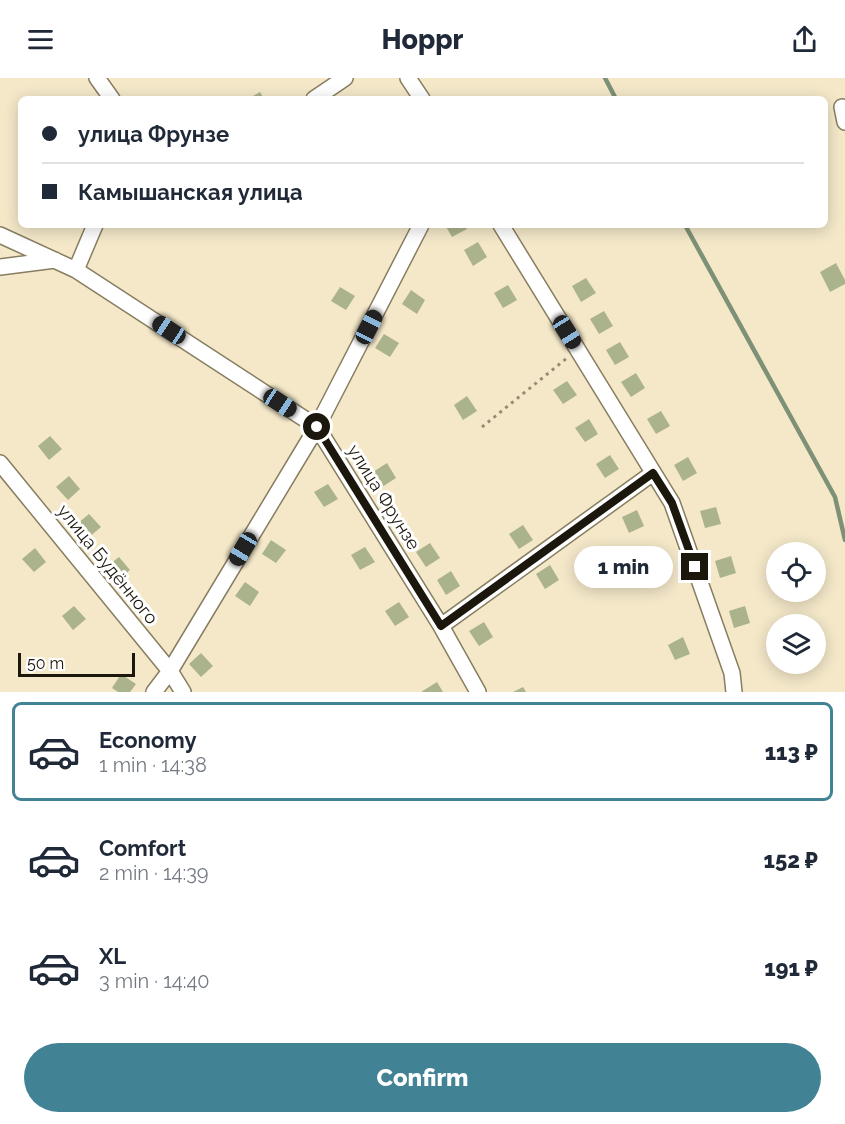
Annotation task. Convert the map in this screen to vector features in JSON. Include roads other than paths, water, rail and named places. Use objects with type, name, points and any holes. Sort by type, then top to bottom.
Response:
[{"type":"street","points":[[97,78],[110,96]]},
{"type":"street","points":[[318,96],[345,78]]},
{"type":"street","points":[[408,78],[420,96]]},
{"type":"street","points":[[842,106],[845,122]]},
{"type":"street","points":[[76,270],[94,228]]},
{"type":"street","points":[[154,692],[170,670],[317,427],[420,228]]},
{"type":"street","points":[[503,228],[672,503],[732,673],[734,692]]},
{"type":"street","name":"улица Фрунзе","points":[[0,235],[76,270],[317,427],[441,626],[478,692]]},
{"type":"street","points":[[0,267],[55,260]]},
{"type":"street","name":"улица Будённого","points":[[0,463],[170,670],[183,692]]},
{"type":"street","points":[[441,626],[653,473]]},
{"type":"waterway","points":[[605,78],[614,96]]},
{"type":"waterway","points":[[687,228],[835,497],[845,540]]}]
